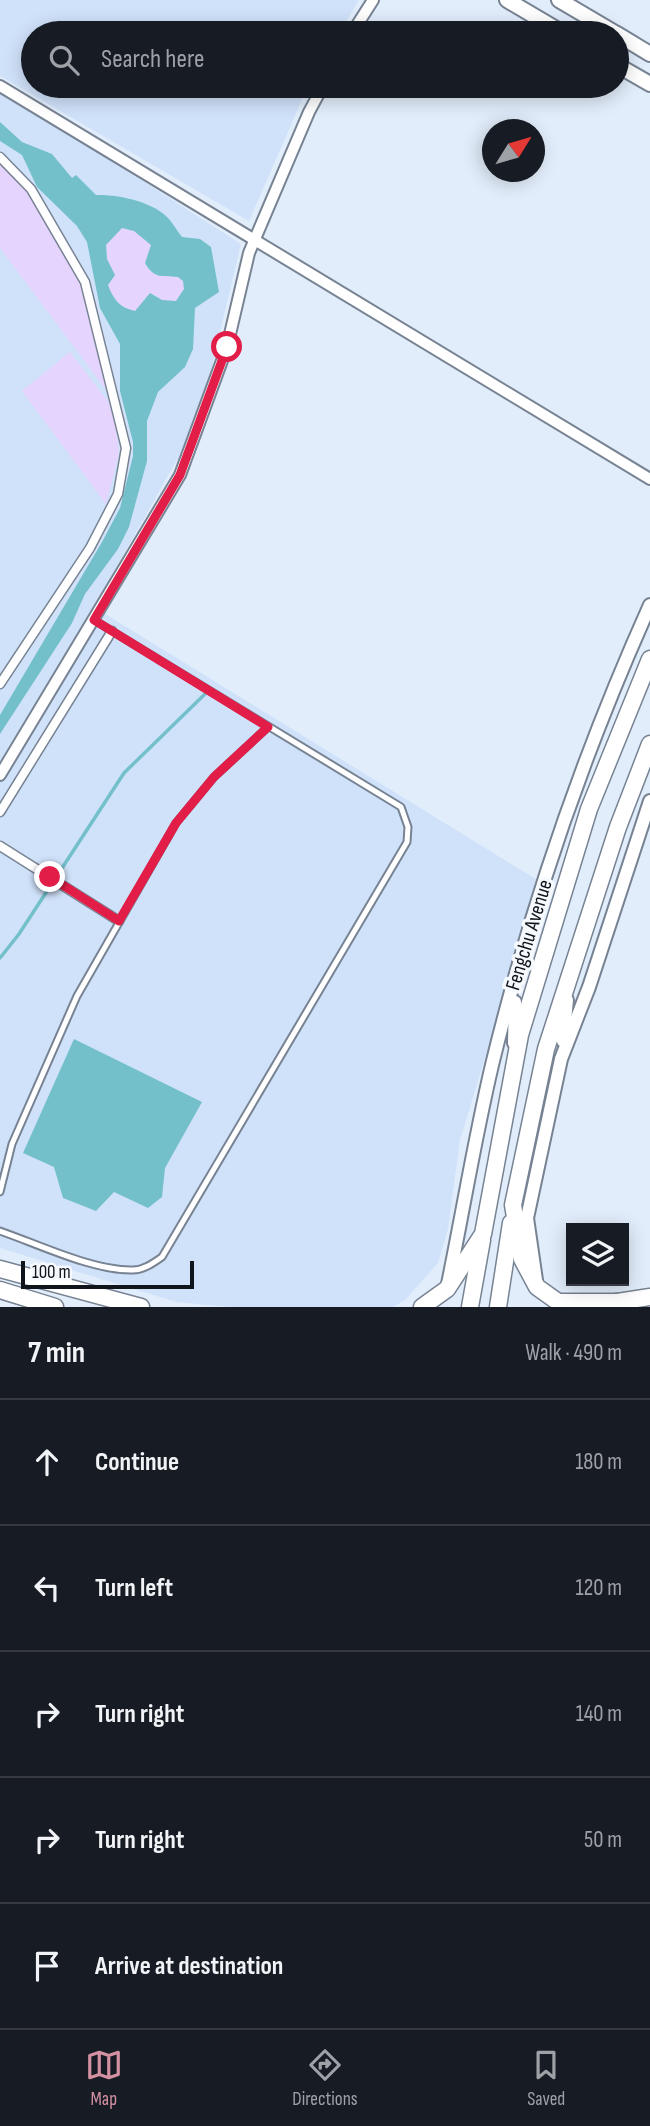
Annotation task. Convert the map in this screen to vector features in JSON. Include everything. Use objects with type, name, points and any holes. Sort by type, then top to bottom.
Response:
[{"type":"main road","points":[[507,0],[543,21]]},
{"type":"main road","points":[[559,0],[594,21]]},
{"type":"main road","points":[[629,42],[650,54]]},
{"type":"main road","points":[[629,72],[650,84]]},
{"type":"main road","name":"Fengchu Avenue","points":[[470,1307],[520,1035],[589,809],[650,659]]},
{"type":"main road","points":[[498,1307],[513,1211],[546,1049],[618,827],[650,744]]},
{"type":"main road","points":[[487,1211],[513,1211]]},
{"type":"main road","points":[[513,1211],[522,1259],[537,1287],[558,1302],[619,1302]]},
{"type":"main road","name":"Fengchu Avenue","points":[[422,1307],[447,1289],[483,1234]]},
{"type":"main road","points":[[0,1269],[141,1307]]},
{"type":"main road","points":[[0,1290],[55,1307]]},
{"type":"main road","points":[[589,1307],[650,1297]]},
{"type":"street","points":[[360,21],[373,0]]},
{"type":"street","points":[[0,86],[650,479]]},
{"type":"street","points":[[0,775],[180,475],[227,347],[255,239],[317,98]]},
{"type":"street","points":[[0,157],[31,189],[85,282],[126,448],[118,494],[90,548],[0,684]]},
{"type":"street","points":[[447,1289],[492,1066],[535,910],[614,688],[650,605]]},
{"type":"street","points":[[0,812],[111,631]]},
{"type":"street","points":[[561,1059],[589,987],[650,801]]},
{"type":"street","points":[[0,846],[119,921]]},
{"type":"street","points":[[537,1287],[527,1219],[561,1059],[570,974]]},
{"type":"street","points":[[513,1073],[515,981]]},
{"type":"street","points":[[464,1204],[487,1211]]},
{"type":"lane","points":[[0,1231],[106,1267],[134,1270],[150,1266],[162,1257],[407,842],[408,827],[401,807],[94,620]]},
{"type":"lane","points":[[0,1192],[12,1143],[31,1096],[77,996],[119,921],[176,823],[214,777],[268,727]]},
{"type":"shaded area","points":[[0,0],[359,0],[346,21],[21,21],[21,88],[0,76]]},
{"type":"shaded area","points":[[0,94],[85,144],[241,244],[199,421],[94,607],[539,881],[460,1140],[448,1229],[438,1263],[405,1300],[393,1307],[229,1307],[176,1302],[0,1248]]},
{"type":"shaded area","points":[[38,98],[303,98],[249,221]]},
{"type":"shaded area","points":[[0,157],[31,189],[85,282],[116,403],[0,248]]},
{"type":"shaded area","points":[[122,228],[134,231],[151,245],[145,264],[152,272],[178,277],[184,281],[184,289],[176,301],[162,300],[156,295],[144,298],[141,308],[135,311],[125,308],[115,299],[108,285],[115,275],[107,259],[106,245]]},
{"type":"shaded area","points":[[70,352],[113,408],[119,453],[106,504],[22,391]]},
{"type":"water","points":[[0,122],[22,142],[52,154],[72,178],[76,175],[96,195],[135,200],[163,213],[182,237],[200,239],[211,247],[219,292],[195,308],[193,349],[185,367],[158,392],[147,421],[147,461],[129,527],[118,549],[85,594],[72,623],[0,734],[0,715],[120,508],[133,456],[133,442],[120,391],[120,344],[100,308],[87,242],[77,226],[37,187],[22,155],[0,141]],"holes":[[[122,228],[134,231],[151,245],[145,263],[152,272],[159,276],[178,277],[183,281],[184,289],[176,301],[162,300],[150,293],[135,311],[121,305],[112,295],[108,285],[115,275],[107,259],[106,245]]]},
{"type":"water","points":[[74,1039],[202,1102],[165,1168],[162,1197],[148,1208],[114,1192],[96,1211],[63,1198],[54,1167],[23,1153]]},
{"type":"waterway","points":[[0,958],[19,934],[124,773],[205,694]]},
{"type":"route","points":[[50,877],[119,921],[176,823],[214,777],[268,727],[94,620],[180,475],[227,347]]}]
